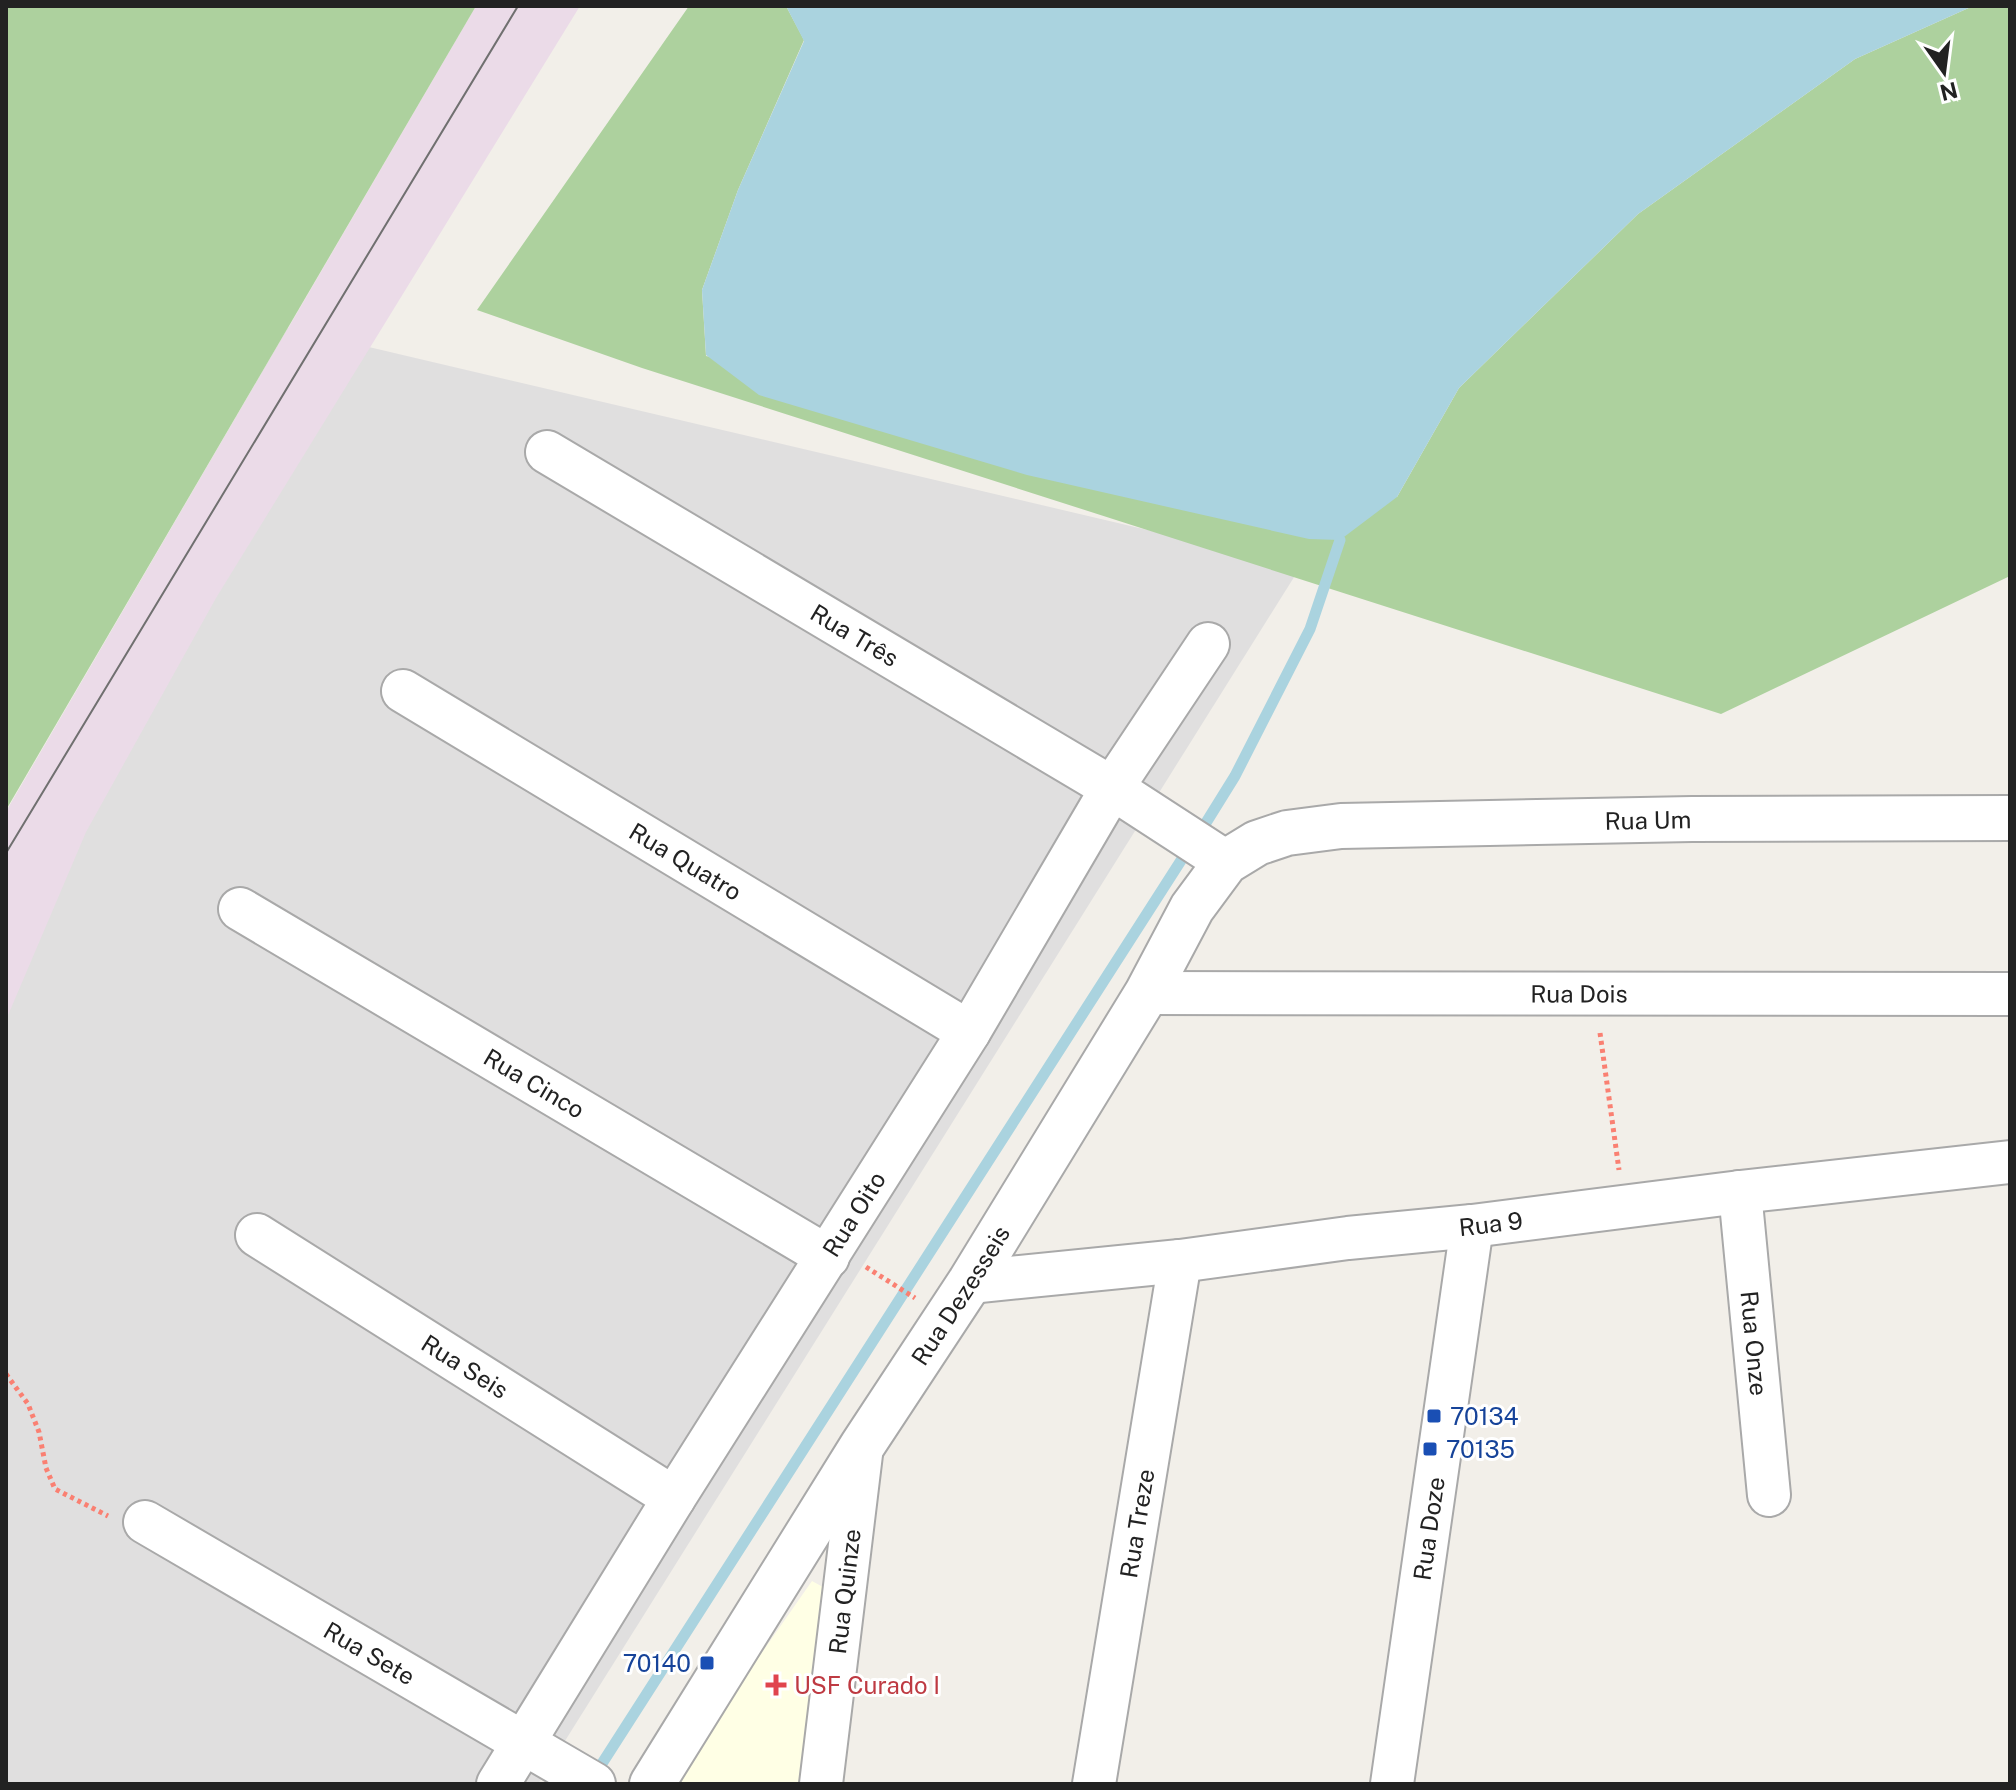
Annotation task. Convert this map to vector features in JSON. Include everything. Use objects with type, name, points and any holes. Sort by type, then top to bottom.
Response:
[{"type":"street","name":"Rua Três","points":[[547,452],[1112,788],[1218,856]]},
{"type":"street","name":"Rua Oito","points":[[498,1784],[674,1498],[845,1261],[969,1032],[1112,788],[1208,644]]},
{"type":"street","name":"Rua Quatro","points":[[403,691],[969,1032]]},
{"type":"street","name":"Rua Um","points":[[1287,833],[1373,825],[1692,819],[2010,818]]},
{"type":"street","name":"Rua Dezesseis","points":[[652,1784],[862,1446],[970,1282],[1147,993],[1218,856],[1287,833]]},
{"type":"street","name":"Rua Cinco","points":[[240,909],[845,1261]]},
{"type":"street","name":"Rua Dois","points":[[1147,993],[2010,994]]},
{"type":"street","name":"Rua 9","points":[[970,1282],[1180,1261],[1348,1238],[2010,1162]]},
{"type":"street","name":"Rua Onze","points":[[1740,1192],[1769,1495]]},
{"type":"street","name":"Rua Doze","points":[[1392,1784],[1472,1226]]},
{"type":"street","name":"Rua Seis","points":[[257,1235],[674,1498]]},
{"type":"street","name":"Rua Treze","points":[[1094,1784],[1180,1261]]},
{"type":"street","name":"Rua Quinze","points":[[821,1784],[862,1446]]},
{"type":"street","name":"Rua Sete","points":[[145,1522],[580,1776]]},
{"type":"path","points":[[1594,992],[1625,1206]]},
{"type":"path","points":[[845,1261],[923,1303]]},
{"type":"path","points":[[6,1374],[28,1404],[55,1489],[110,1517],[145,1522]]},
{"type":"shaded area","points":[[476,6],[580,6],[216,598],[86,832],[6,1020],[6,812]]},
{"type":"shaded area","points":[[288,328],[1301,566],[538,1784],[6,1784],[6,812]]},
{"type":"shaded area","name":"USF Curado I","points":[[812,1581],[823,1587],[803,1784],[670,1784]]},
{"type":"green space","points":[[6,6],[476,6],[6,810]]},
{"type":"green space","points":[[689,6],[786,6],[804,40],[738,190],[702,290],[706,356],[1397,497],[1459,388],[1638,214],[1855,59],[1973,6],[2010,6],[2010,576],[1721,714],[642,368],[477,310]]},
{"type":"water","points":[[786,6],[1973,6],[1855,59],[1638,214],[1459,388],[1397,497],[1340,540],[1309,539],[1027,475],[759,395],[706,355],[702,290],[738,190],[804,41]]},
{"type":"waterway","points":[[1199,834],[1235,776],[1310,629],[1340,540]]},
{"type":"waterway","points":[[594,1776],[1189,848]]},
{"type":"tram line","points":[[6,853],[518,6]]},
{"type":"place","name":"70134","points":[[1434,1416]]},
{"type":"place","name":"70135","points":[[1430,1449]]},
{"type":"place","name":"70140","points":[[707,1663]]},
{"type":"place","name":"USF Curado I","points":[[776,1685]]}]
